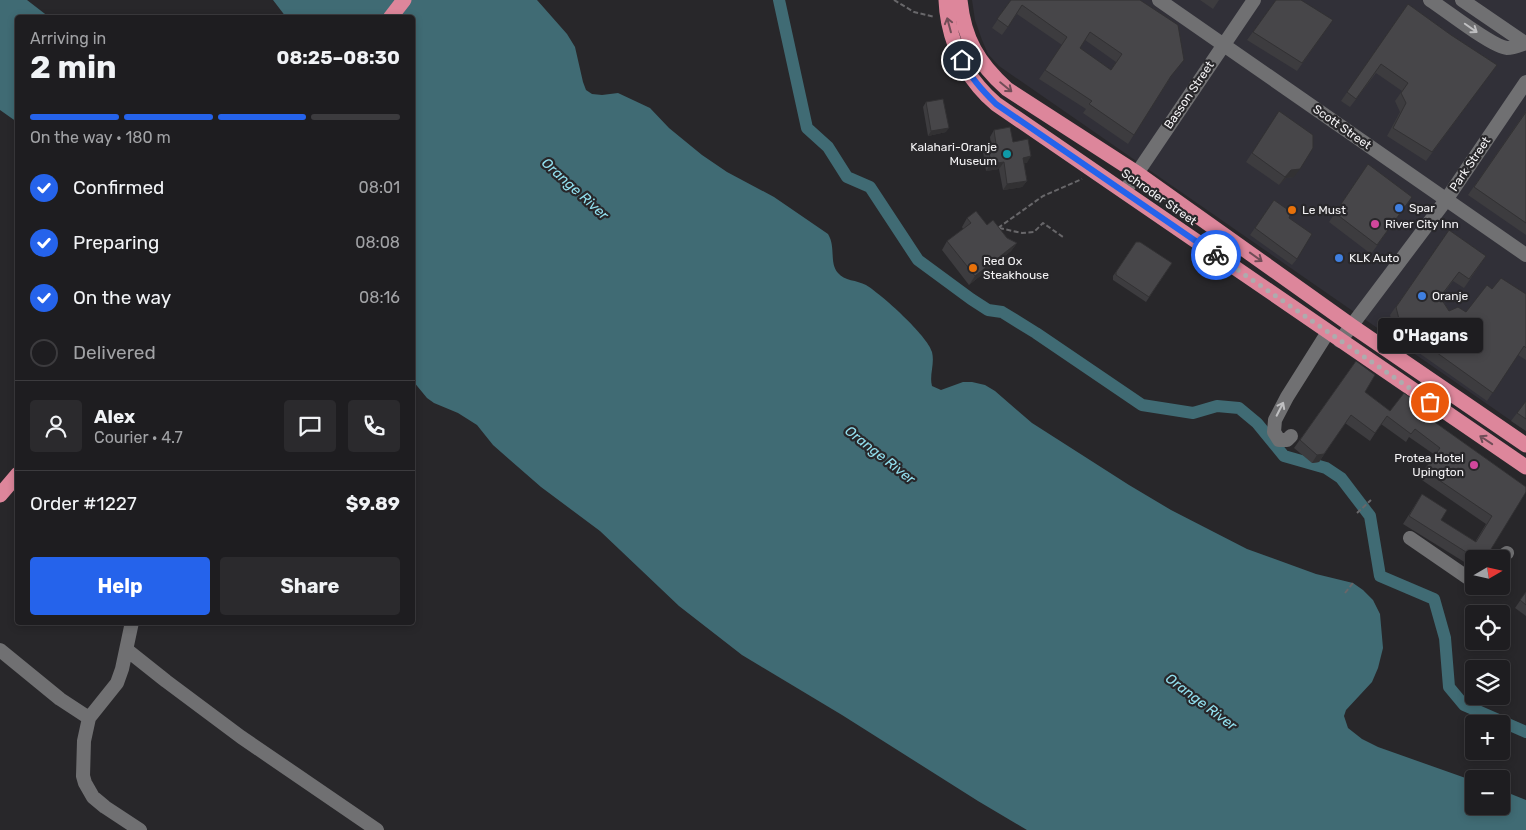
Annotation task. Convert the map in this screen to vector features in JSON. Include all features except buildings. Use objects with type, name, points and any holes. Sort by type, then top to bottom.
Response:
[{"type":"highway","points":[[392,15],[404,0]]},
{"type":"highway","name":"Schroder Street","points":[[946,0],[946,14],[967,71],[979,88],[996,104],[1526,467]]},
{"type":"highway","name":"Schroder Street","points":[[960,0],[965,26],[971,44],[979,59],[991,75],[1008,89],[1137,172],[1352,326],[1526,445]]},
{"type":"highway","points":[[0,495],[15,478]]},
{"type":"street","name":"Scott Street","points":[[1159,0],[1526,255]]},
{"type":"street","name":"Basson Street","points":[[1124,192],[1254,0]]},
{"type":"street","points":[[1430,0],[1501,47],[1515,47],[1526,43]]},
{"type":"street","points":[[1462,0],[1526,43]]},
{"type":"street","name":"Park Street","points":[[1292,436],[1287,440],[1279,440],[1274,434],[1273,424],[1287,396],[1334,337],[1352,326],[1446,200],[1526,82]]},
{"type":"street","points":[[1410,538],[1465,576]]},
{"type":"street","points":[[131,625],[127,650],[117,683],[89,718],[84,742],[83,770],[84,783],[93,797],[140,830]]},
{"type":"street","points":[[0,650],[60,699],[89,718]]},
{"type":"street","points":[[127,650],[242,737],[377,830]]},
{"type":"path","points":[[1063,237],[1043,223],[1034,232],[1022,233],[998,227],[1043,196],[1083,179]]},
{"type":"path","points":[[1358,512],[1370,502]]},
{"type":"path","points":[[1345,593],[1353,583]]},
{"type":"shaded area","points":[[972,0],[1526,0],[1526,431],[999,66],[988,54],[982,40],[975,20]]},
{"type":"water","points":[[0,0],[27,0],[46,15],[15,15],[15,121],[0,110]]},
{"type":"water","name":"Orange River","points":[[273,0],[537,0],[567,34],[575,47],[586,90],[592,94],[602,95],[618,93],[650,108],[669,128],[702,155],[727,172],[774,197],[828,234],[832,244],[835,269],[838,273],[844,278],[866,285],[882,297],[913,326],[929,345],[933,356],[932,386],[941,390],[963,382],[985,385],[995,391],[1032,423],[1171,510],[1247,549],[1316,574],[1353,583],[1363,590],[1373,600],[1380,614],[1383,648],[1372,682],[1346,710],[1344,716],[1348,728],[1362,739],[1378,747],[1465,778],[1465,815],[1510,815],[1510,794],[1526,800],[1526,830],[1027,830],[742,655],[679,606],[600,531],[541,487],[493,445],[477,425],[458,413],[434,403],[427,398],[415,383],[415,15],[284,15]]},
{"type":"waterway","points":[[779,0],[807,128],[828,147],[847,177],[870,187],[918,260],[971,299],[988,310],[1002,312],[1036,333],[1142,405],[1193,413],[1217,406],[1239,408],[1257,423],[1284,456],[1326,468],[1341,478],[1370,516],[1380,576],[1434,599],[1445,638],[1449,687],[1464,705],[1526,732]]},
{"type":"way so far","points":[[1216,255],[1430,402]]},
{"type":"place","name":"Kalahari-Oranje Museum","points":[[1007,154]]},
{"type":"place","name":"Spar","points":[[1399,208]]},
{"type":"place","name":"Le Must","points":[[1292,210]]},
{"type":"place","name":"River City Inn","points":[[1375,224]]},
{"type":"place","name":"KLK Auto","points":[[1339,258]]},
{"type":"place","name":"Red Ox Steakhouse","points":[[973,268]]},
{"type":"place","name":"Oranje","points":[[1422,296]]},
{"type":"place","name":"O'Hagans","points":[[1430,402]]},
{"type":"place","name":"Protea Hotel Upington","points":[[1474,465]]},
{"type":"route","points":[[962,60],[979,88],[996,104],[1216,255]]}]
